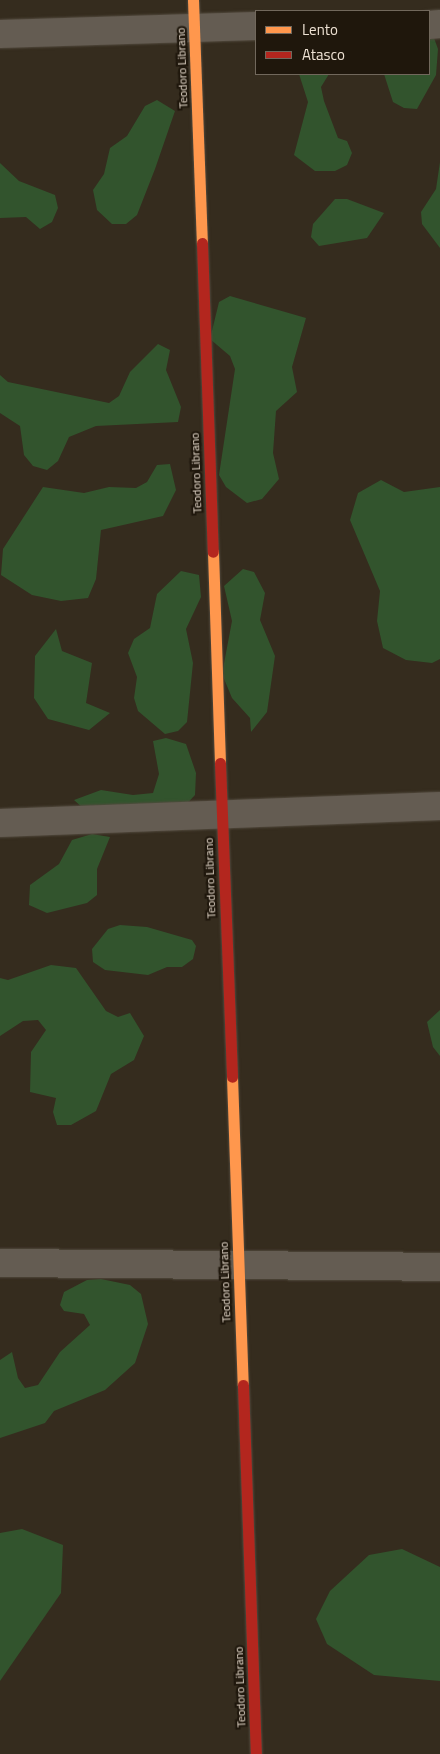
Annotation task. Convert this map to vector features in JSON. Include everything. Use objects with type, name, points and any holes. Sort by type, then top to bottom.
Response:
[{"type":"main road","name":"Teodoro Librano","points":[[194,13],[256,1754]]},
{"type":"street","points":[[0,34],[194,13],[255,26]]},
{"type":"street","points":[[0,823],[440,806]]},
{"type":"street","points":[[0,1263],[238,1267],[440,1267]]},
{"type":"green space","points":[[430,27],[438,49],[436,75],[417,109],[404,108],[393,102],[384,75],[430,75]]},
{"type":"green space","points":[[299,75],[328,75],[321,87],[324,101],[338,138],[347,141],[352,153],[347,165],[335,171],[315,171],[294,155],[308,102]]},
{"type":"green space","points":[[157,100],[175,111],[155,169],[137,215],[126,224],[112,224],[97,210],[93,190],[104,174],[110,148],[127,136],[145,106]]},
{"type":"green space","points":[[440,162],[440,248],[422,224],[421,212],[436,189]]},
{"type":"green space","points":[[0,163],[19,181],[55,195],[58,208],[52,222],[40,229],[26,217],[0,218]]},
{"type":"green space","points":[[335,199],[347,199],[384,213],[367,238],[319,246],[311,237],[313,224]]},
{"type":"green space","points":[[230,296],[306,318],[292,367],[297,392],[276,411],[273,453],[279,479],[262,499],[247,503],[226,487],[219,475],[235,369],[230,356],[210,339],[219,302]]},
{"type":"green space","points":[[158,344],[170,350],[166,370],[181,407],[178,422],[96,426],[69,437],[58,461],[47,470],[33,466],[24,455],[20,426],[0,413],[0,375],[8,382],[109,403],[119,396],[130,372]]},
{"type":"green space","points":[[170,464],[176,490],[163,516],[101,530],[96,579],[88,598],[61,601],[32,595],[1,575],[3,549],[43,487],[84,493],[109,487],[136,488],[147,482],[157,465]]},
{"type":"green space","points":[[381,480],[404,492],[440,487],[440,659],[432,663],[406,660],[383,648],[377,621],[380,591],[350,520],[358,493]]},
{"type":"green space","points":[[243,569],[254,572],[265,593],[260,620],[275,656],[267,712],[251,732],[250,718],[232,698],[222,674],[232,621],[224,586]]},
{"type":"green space","points":[[181,571],[199,575],[201,597],[186,629],[193,663],[187,722],[178,731],[165,734],[138,711],[134,698],[137,677],[128,653],[134,639],[150,628],[157,594]]},
{"type":"green space","points":[[56,629],[62,651],[92,663],[86,703],[110,713],[89,730],[48,719],[34,698],[35,656]]},
{"type":"green space","points":[[166,738],[186,744],[196,773],[195,795],[181,810],[85,810],[74,800],[101,790],[133,795],[153,793],[159,774],[153,741]]},
{"type":"green space","points":[[92,834],[110,837],[97,869],[97,895],[87,903],[47,913],[29,905],[30,885],[59,864],[72,840]]},
{"type":"green space","points":[[120,925],[147,927],[192,940],[196,946],[193,959],[182,967],[167,967],[148,975],[105,970],[93,962],[92,949],[108,929]]},
{"type":"green space","points":[[51,965],[76,968],[106,1011],[118,1017],[130,1013],[144,1036],[134,1060],[111,1074],[96,1111],[71,1125],[57,1125],[53,1112],[56,1098],[30,1092],[31,1052],[46,1030],[38,1020],[23,1021],[0,1036],[0,978],[8,980]]},
{"type":"green space","points":[[440,1010],[440,1056],[433,1047],[427,1022]]},
{"type":"green space","points":[[101,1279],[130,1285],[141,1294],[148,1324],[135,1363],[105,1390],[54,1411],[45,1423],[0,1438],[0,1360],[12,1352],[18,1378],[25,1388],[38,1385],[60,1352],[90,1325],[84,1314],[64,1311],[60,1305],[64,1292],[87,1280]]},
{"type":"green space","points":[[22,1529],[63,1545],[61,1593],[0,1681],[0,1533]]},
{"type":"green space","points":[[402,1549],[440,1567],[440,1681],[374,1675],[327,1644],[316,1619],[330,1591],[369,1555]]},
{"type":"traffic: slow","points":[[193,0],[202,243]]},
{"type":"traffic: slow","points":[[213,552],[220,763]]},
{"type":"traffic: slow","points":[[232,1077],[243,1385]]},
{"type":"traffic: jam","points":[[202,243],[213,552]]},
{"type":"traffic: jam","points":[[220,763],[232,1077]]},
{"type":"traffic: jam","points":[[243,1385],[256,1754]]}]
